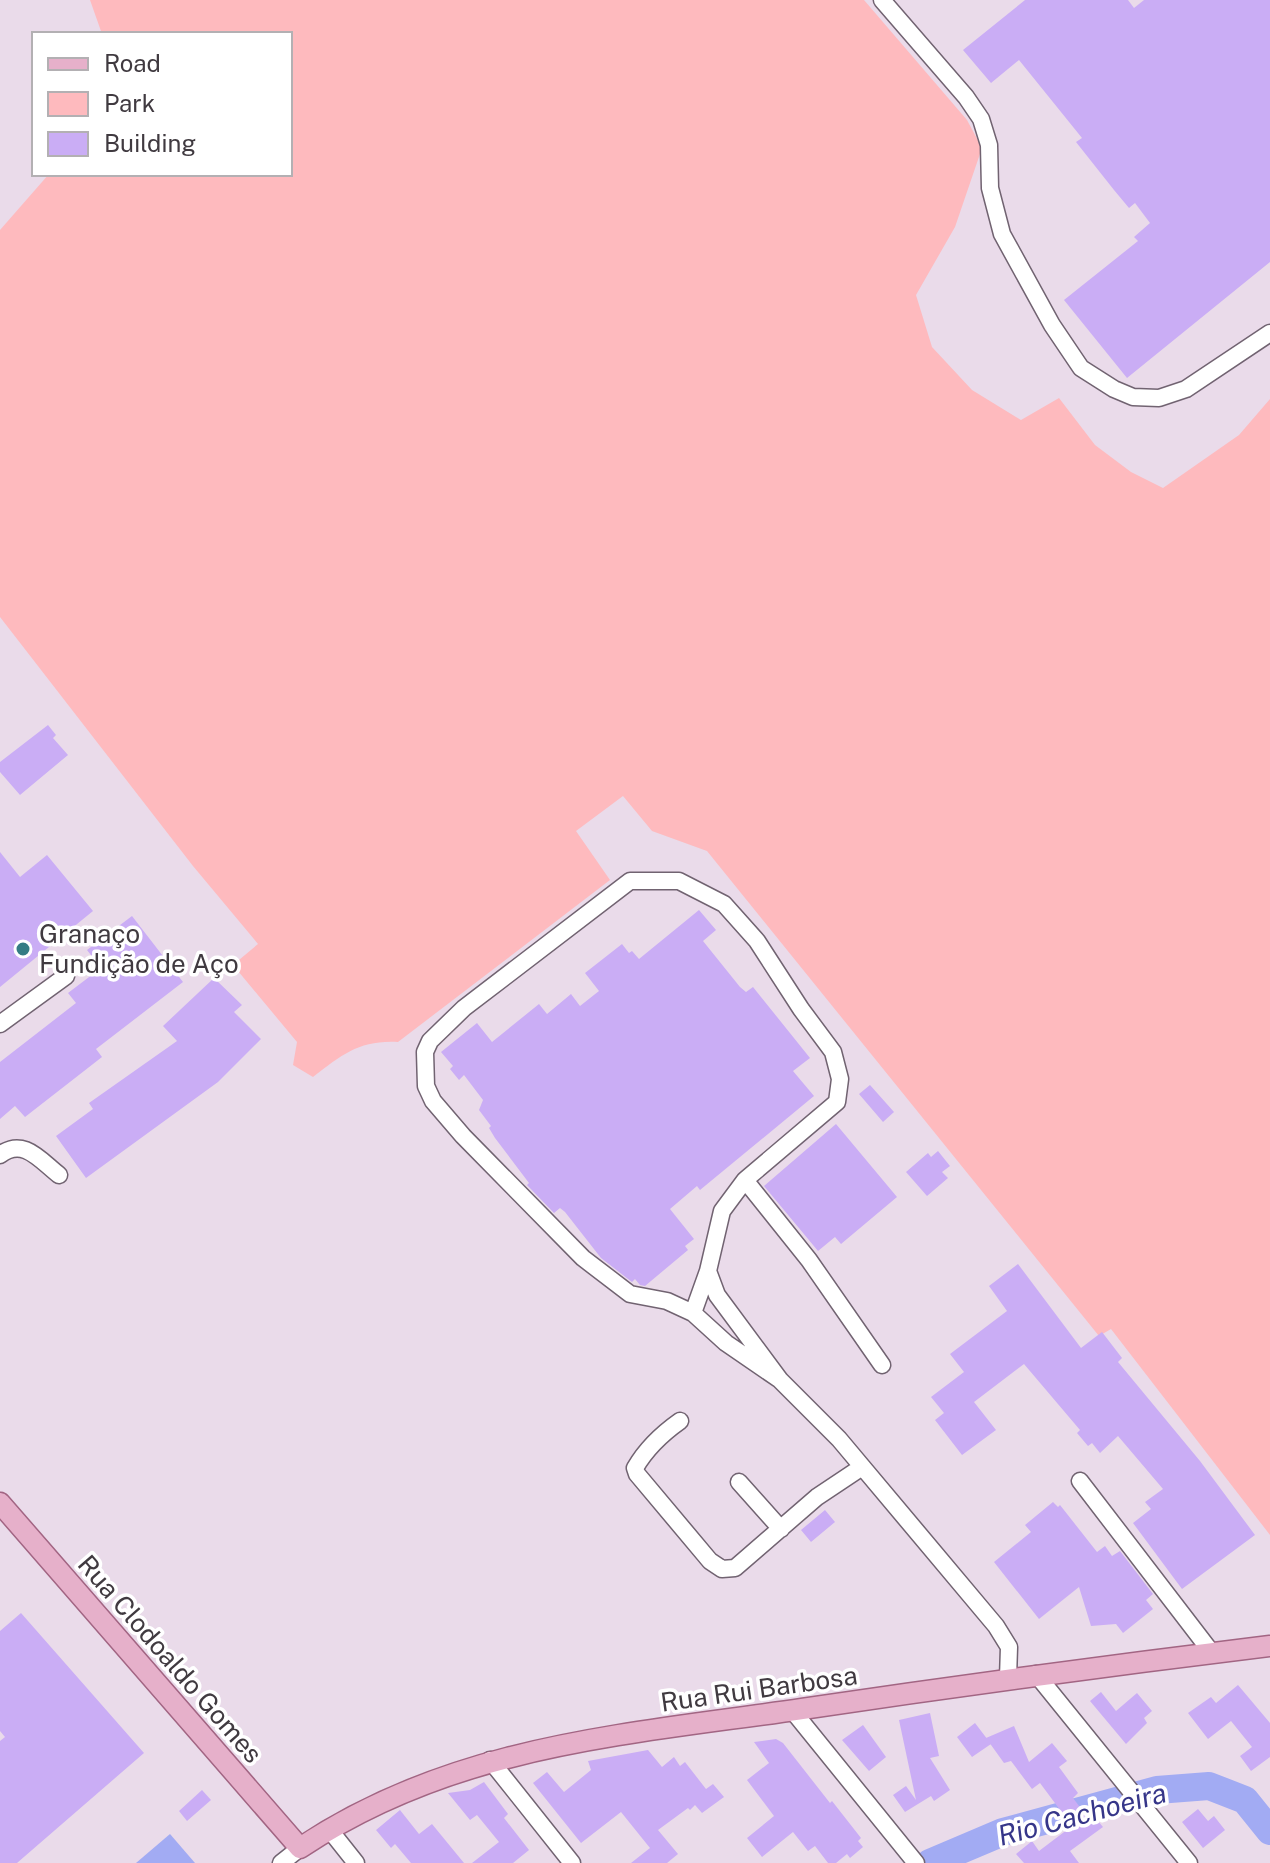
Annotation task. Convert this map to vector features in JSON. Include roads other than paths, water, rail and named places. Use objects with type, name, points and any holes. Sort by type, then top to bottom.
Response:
[{"type":"main road","name":"Rua Clodoaldo Gomes","points":[[0,1503],[300,1848]]},
{"type":"main road","name":"Rua Rui Barbosa","points":[[300,1848],[389,1798],[490,1760],[552,1747],[1036,1674],[1270,1646]]},
{"type":"street","points":[[882,0],[966,97],[981,119],[989,145],[990,188],[1002,234],[1052,325],[1081,368],[1133,397],[1159,398],[1186,389],[1270,333]]},
{"type":"street","points":[[693,1313],[708,1271],[722,1211],[745,1180],[837,1102],[840,1079],[833,1052],[757,941],[724,904],[679,881],[630,881],[464,1008],[430,1041],[425,1052],[426,1086],[433,1101],[463,1136],[583,1258],[630,1294],[667,1301],[693,1313],[726,1343],[780,1380]]},
{"type":"street","points":[[0,1024],[66,976]]},
{"type":"street","points":[[0,1155],[9,1147],[17,1146],[59,1175]]},
{"type":"street","points":[[745,1180],[809,1260],[882,1365]]},
{"type":"street","points":[[708,1271],[722,1302],[780,1380],[839,1439],[996,1626],[1009,1647],[1008,1678]]},
{"type":"street","points":[[680,1421],[666,1431],[635,1468],[710,1561],[722,1569],[735,1568],[817,1497],[862,1467]]},
{"type":"street","points":[[1080,1481],[1212,1653]]},
{"type":"street","points":[[739,1482],[781,1529]]},
{"type":"street","points":[[1036,1674],[1189,1863]]},
{"type":"street","points":[[792,1710],[912,1859]]},
{"type":"street","points":[[490,1760],[572,1863]]},
{"type":"street","points":[[329,1829],[356,1863]]},
{"type":"street","name":"Rua Rui Barbosa","points":[[281,1863],[300,1848]]},
{"type":"water","points":[[170,1834],[195,1863],[136,1863]]},
{"type":"waterway","name":"Rio Cachoeira","points":[[930,1863],[1003,1832],[1157,1790],[1209,1786],[1245,1800],[1270,1831]]},
{"type":"place","name":"Granaço Fundição de Aço","points":[[23,949]]}]
